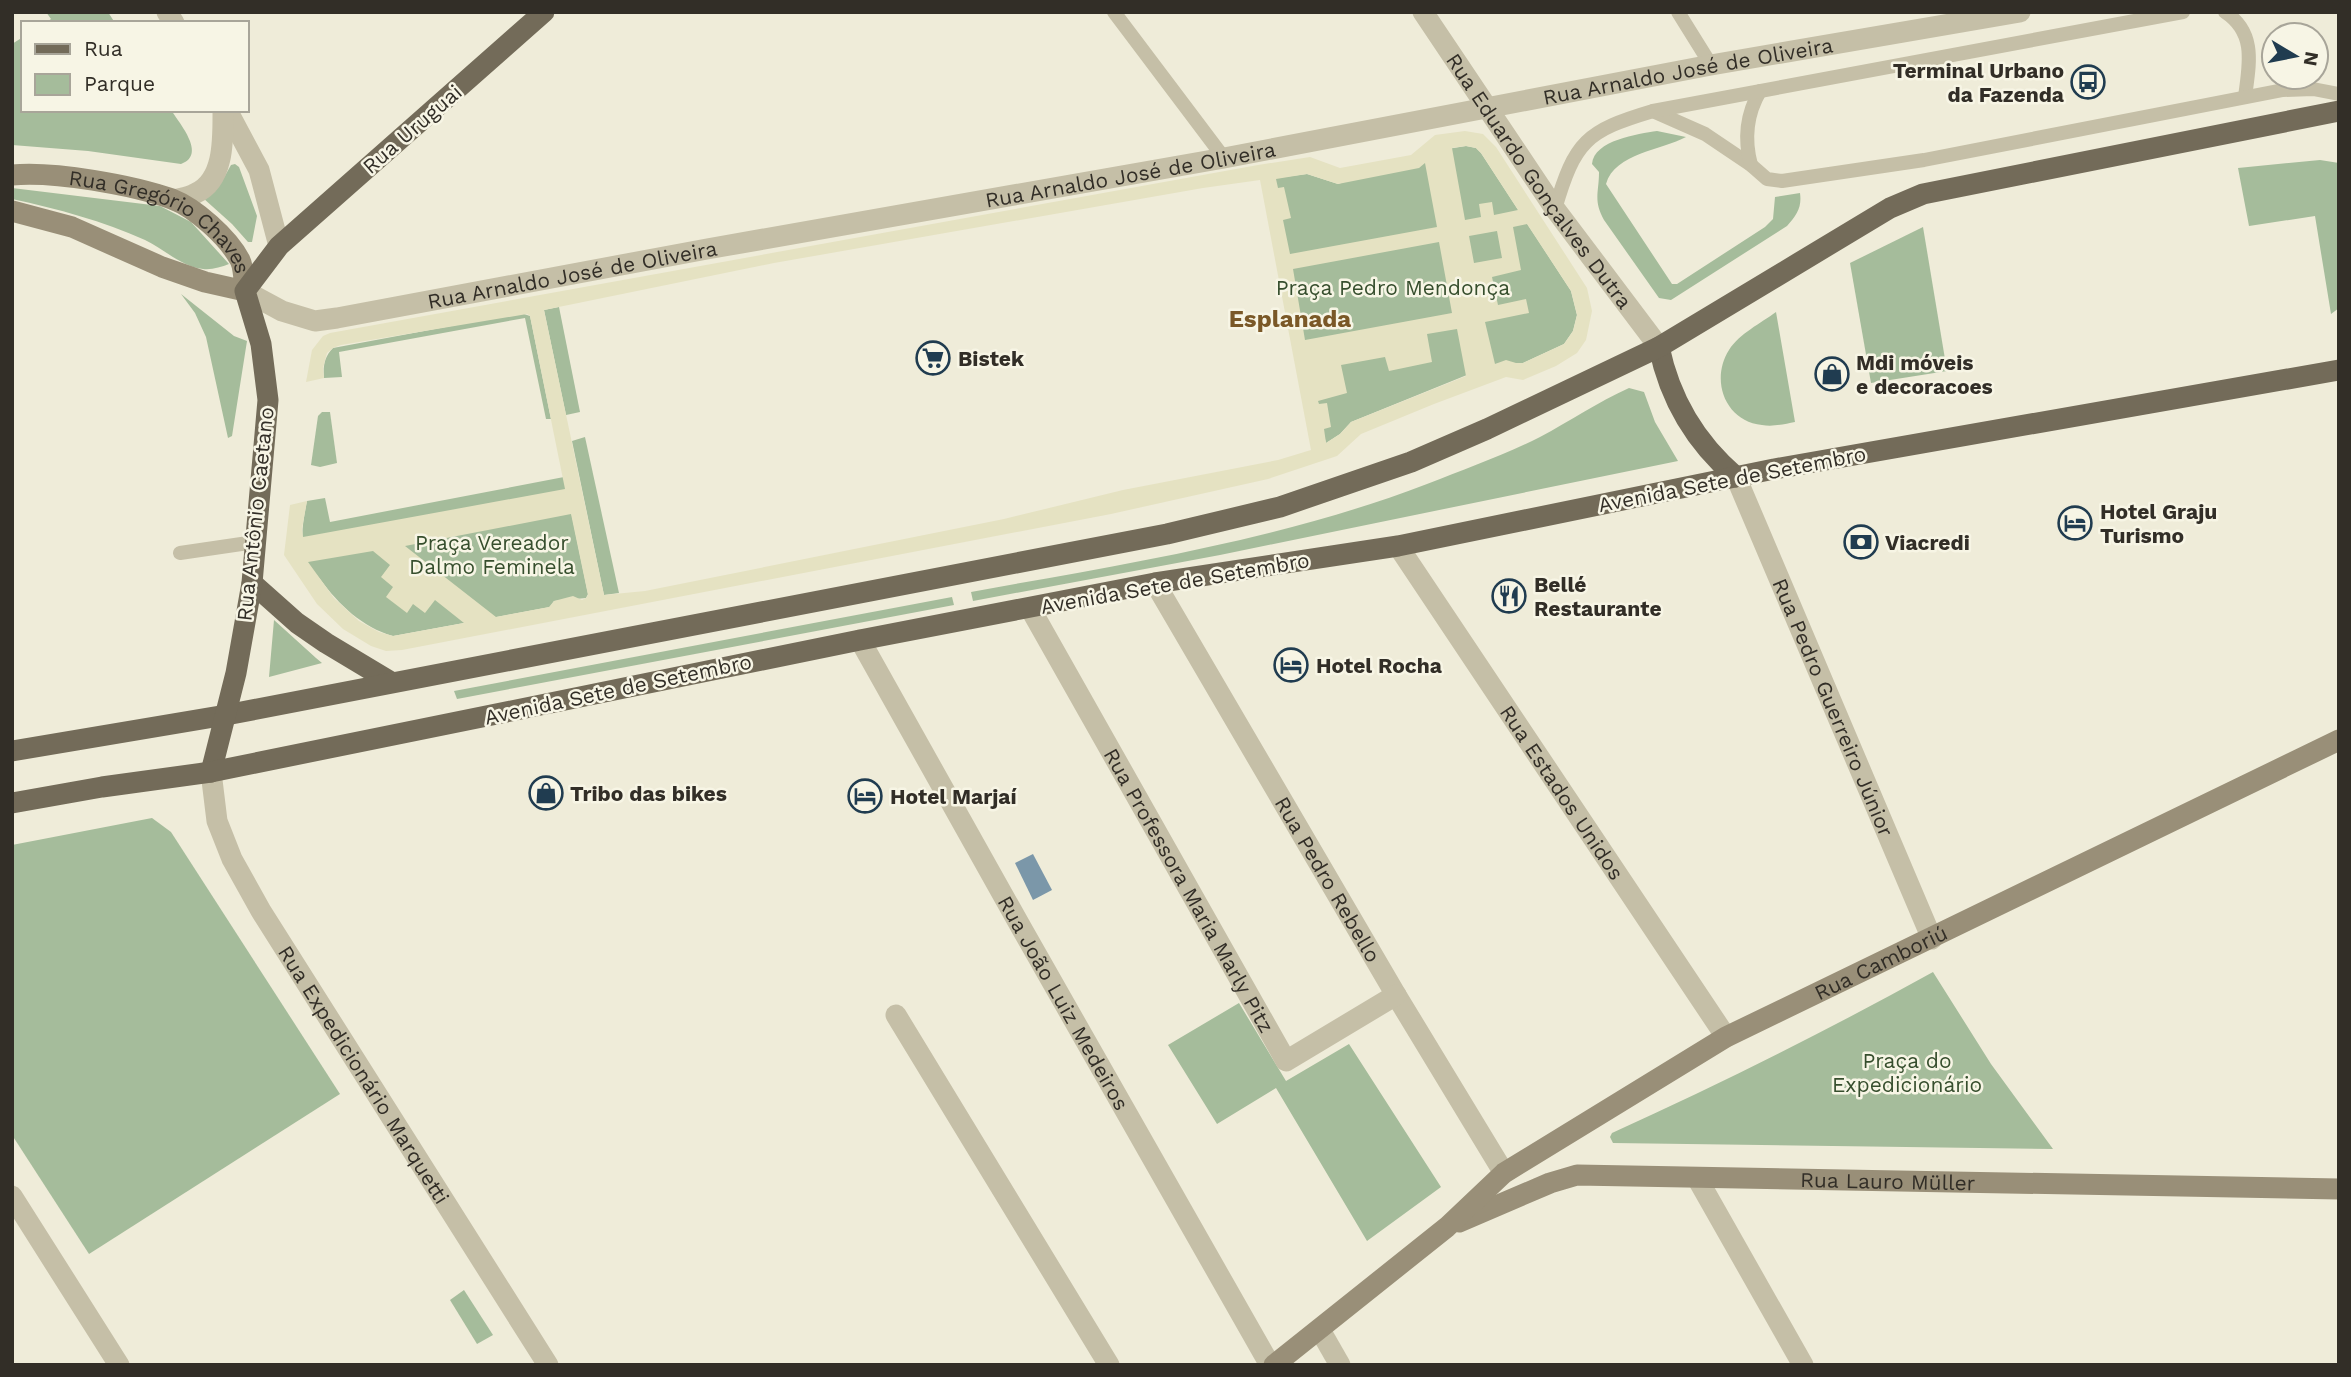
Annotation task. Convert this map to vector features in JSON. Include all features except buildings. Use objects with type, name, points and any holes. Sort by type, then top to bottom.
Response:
[{"type":"main road","name":"Rua Uruguai","points":[[279,246],[544,12]]},
{"type":"main road","points":[[12,751],[226,715],[1154,537],[1280,507],[1411,462],[1659,348],[1890,208],[1923,194],[2339,111]]},
{"type":"main road","points":[[245,291],[279,246]]},
{"type":"main road","name":"Rua Antônio Caetano","points":[[211,772],[226,715],[251,583],[268,400],[261,344],[245,291]]},
{"type":"main road","points":[[1659,348],[1670,390],[1691,429],[1719,462],[1736,477]]},
{"type":"main road","name":"Avenida Sete de Setembro","points":[[12,803],[211,772],[1155,583],[1398,546],[1736,477],[2335,368]]},
{"type":"main road","points":[[251,583],[326,643],[391,682]]},
{"type":"street","name":"Rua Eduardo Gonçalves Dutra","points":[[1423,12],[1555,209],[1659,348]]},
{"type":"street","name":"Rua Arnaldo José de Oliveira","points":[[245,291],[282,311],[314,321],[337,318],[707,248],[1224,158],[1976,16],[2021,12]]},
{"type":"street","points":[[174,200],[197,193],[208,185],[222,154],[225,112]]},
{"type":"street","points":[[226,112],[259,170],[279,246]]},
{"type":"street","name":"Rua Gregório Chaves","points":[[12,175],[82,179],[174,200],[206,221],[229,245],[241,261],[245,291],[205,282],[162,267],[72,227],[12,211]]},
{"type":"street","name":"Rua Pedro Guerreiro Júnior","points":[[1736,477],[1931,939]]},
{"type":"street","name":"Rua Estados Unidos","points":[[1398,546],[1726,1037]]},
{"type":"street","name":"Rua Pedro Rebello","points":[[1155,583],[1396,995],[1504,1172]]},
{"type":"street","name":"Rua Professora Maria Marly Pitz","points":[[1030,608],[1286,1061],[1396,995]]},
{"type":"street","name":"Rua João Luiz Medeiros","points":[[860,640],[1021,929],[1272,1365]]},
{"type":"street","name":"Rua Camboriú","points":[[1447,1227],[1504,1172],[1726,1037],[2339,740]]},
{"type":"street","name":"Rua Expedicionário Marquetti","points":[[211,772],[217,821],[232,859],[261,911],[548,1365]]},
{"type":"street","points":[[896,1015],[1109,1365]]},
{"type":"street","name":"Rua Lauro Müller","points":[[1447,1227],[1550,1183],[1577,1175],[2339,1189]]},
{"type":"street","points":[[1697,1178],[1803,1365]]},
{"type":"street","points":[[12,1196],[118,1365]]},
{"type":"street","points":[[1272,1365],[1320,1330],[1447,1227]]},
{"type":"street","points":[[1320,1330],[1340,1365]]},
{"type":"lane","points":[[1114,12],[1224,158]]},
{"type":"lane","points":[[1678,12],[1711,65]]},
{"type":"lane","points":[[1555,209],[1566,171],[1579,151],[1591,136],[1614,122],[1653,111],[2183,12]]},
{"type":"lane","points":[[2225,12],[2237,20],[2247,41],[2249,68],[2245,97]]},
{"type":"lane","points":[[1653,111],[1699,131],[1751,165],[1767,179],[1782,181],[1924,160],[2283,90],[2313,89],[2339,94]]},
{"type":"lane","points":[[1751,165],[1746,148],[1748,119],[1752,104],[1760,91]]},
{"type":"lane","points":[[180,553],[256,542]]},
{"type":"green space","points":[[46,12],[108,12],[114,21],[48,21],[51,19]]},
{"type":"green space","points":[[21,38],[21,112],[172,112],[189,139],[192,154],[181,164],[88,151],[12,145],[12,44]]},
{"type":"green space","points":[[1657,131],[1686,137],[1629,159],[1619,165],[1606,184],[1672,284],[1677,284],[1765,227],[1773,219],[1775,197],[1800,193],[1798,211],[1787,226],[1671,300],[1659,298],[1604,220],[1598,202],[1599,172],[1592,164],[1600,149],[1608,144],[1629,136]]},
{"type":"green space","name":"Praça Pedro Mendonça","points":[[1466,146],[1476,148],[1481,153],[1571,291],[1577,315],[1573,331],[1564,344],[1523,363],[1494,364],[1351,422],[1340,434],[1326,443],[1261,180],[1307,174],[1338,184],[1441,150]]},
{"type":"green space","points":[[2320,160],[2339,163],[2339,308],[2331,314],[2315,216],[2249,226],[2238,168]]},
{"type":"green space","points":[[231,165],[239,167],[257,216],[252,242],[248,242],[203,198],[222,181]]},
{"type":"green space","points":[[12,188],[160,206],[191,222],[229,264],[210,269],[195,268],[145,240],[113,227],[12,199]]},
{"type":"green space","points":[[1923,227],[1947,371],[1871,383],[1850,263]]},
{"type":"green space","points":[[181,294],[234,336],[247,341],[232,436],[228,438],[206,337],[195,313]]},
{"type":"green space","points":[[559,307],[580,412],[566,415],[544,310]]},
{"type":"green space","points":[[1776,312],[1795,422],[1766,426],[1749,422],[1730,407],[1721,386],[1721,374],[1723,362],[1733,344]]},
{"type":"green space","points":[[521,313],[530,316],[551,419],[546,419],[525,318],[339,352],[342,377],[324,378],[325,362],[333,348]]},
{"type":"green space","points":[[1629,388],[1644,392],[1655,422],[1678,461],[1220,555],[973,601],[971,592],[1202,548],[1316,521],[1372,504],[1512,450]]},
{"type":"green space","points":[[322,412],[330,412],[337,463],[320,467],[311,465],[318,416]]},
{"type":"green space","points":[[585,437],[619,593],[604,595],[572,441]]},
{"type":"green space","name":"Praça Vereador Dalmo Feminela","points":[[564,477],[588,594],[586,598],[554,601],[550,607],[393,636],[361,621],[343,606],[307,561],[302,531],[307,501],[325,498],[330,522]]},
{"type":"green space","points":[[952,597],[954,605],[457,699],[454,691]]},
{"type":"green space","points":[[274,620],[316,658],[322,663],[269,677]]},
{"type":"green space","points":[[152,818],[171,832],[340,1094],[89,1254],[12,1135],[12,845]]},
{"type":"green space","name":"Praça do Expedicionário","points":[[1933,972],[1991,1064],[2053,1149],[1613,1143],[1610,1137],[1612,1133],[1774,1056]]},
{"type":"green space","points":[[1239,1003],[1286,1081],[1349,1044],[1441,1187],[1367,1241],[1276,1088],[1217,1124],[1168,1045]]},
{"type":"green space","points":[[464,1290],[493,1335],[477,1344],[450,1300]]},
{"type":"shaded area","points":[[1465,131],[1483,134],[1496,147],[1587,288],[1592,311],[1586,340],[1577,353],[1556,366],[1523,380],[1506,377],[1361,434],[1337,456],[1268,479],[1111,514],[402,650],[386,651],[371,646],[343,629],[317,604],[284,555],[290,505],[307,501],[303,537],[565,489],[530,316],[527,314],[341,345],[327,353],[323,368],[324,378],[306,382],[312,350],[323,336],[330,333],[1258,165],[1310,157],[1340,168],[1411,155],[1435,135]],"holes":[[[1466,146],[1476,148],[1481,153],[1518,210],[1494,215],[1492,202],[1479,204],[1481,217],[1465,220],[1452,148]],[[1425,163],[1437,227],[1290,254],[1283,220],[1291,218],[1284,187],[1278,188],[1276,179],[1307,174],[1338,184],[1419,168]],[[1260,180],[1311,450],[1278,460],[1123,490],[1004,519],[645,591],[604,595],[544,310],[774,263]],[[1527,224],[1571,291],[1577,315],[1573,331],[1564,344],[1523,363],[1506,360],[1495,364],[1485,322],[1529,313],[1526,299],[1498,305],[1492,277],[1521,270],[1513,227]],[[1497,231],[1502,258],[1474,263],[1469,236]],[[1439,242],[1452,313],[1305,340],[1293,269]],[[1457,329],[1466,376],[1351,422],[1340,434],[1326,443],[1324,429],[1331,427],[1327,403],[1319,404],[1318,401],[1347,393],[1341,365],[1385,357],[1389,371],[1432,362],[1427,334]],[[571,514],[588,595],[582,600],[573,596],[554,601],[549,607],[496,617],[405,546]],[[373,551],[390,565],[381,577],[393,587],[386,597],[407,613],[413,604],[425,613],[435,600],[464,623],[393,636],[359,621],[334,598],[308,562]]]},
{"type":"water","points":[[1033,854],[1052,890],[1033,900],[1015,863]]},
{"type":"place","name":"Terminal Urbano da Fazenda","points":[[2088,82]]},
{"type":"place","name":"Bistek","points":[[933,358]]},
{"type":"place","name":"Mdi móveis e decoracoes","points":[[1832,374]]},
{"type":"place","name":"Hotel Graju Turismo","points":[[2075,523]]},
{"type":"place","name":"Viacredi","points":[[1861,542]]},
{"type":"place","name":"Bellé Restaurante","points":[[1509,596]]},
{"type":"place","name":"Hotel Rocha","points":[[1291,665]]},
{"type":"place","name":"Tribo das bikes","points":[[546,793]]},
{"type":"place","name":"Hotel Marjaí","points":[[865,796]]},
{"type":"district","name":"Esplanada","points":[[1290,319]]}]
